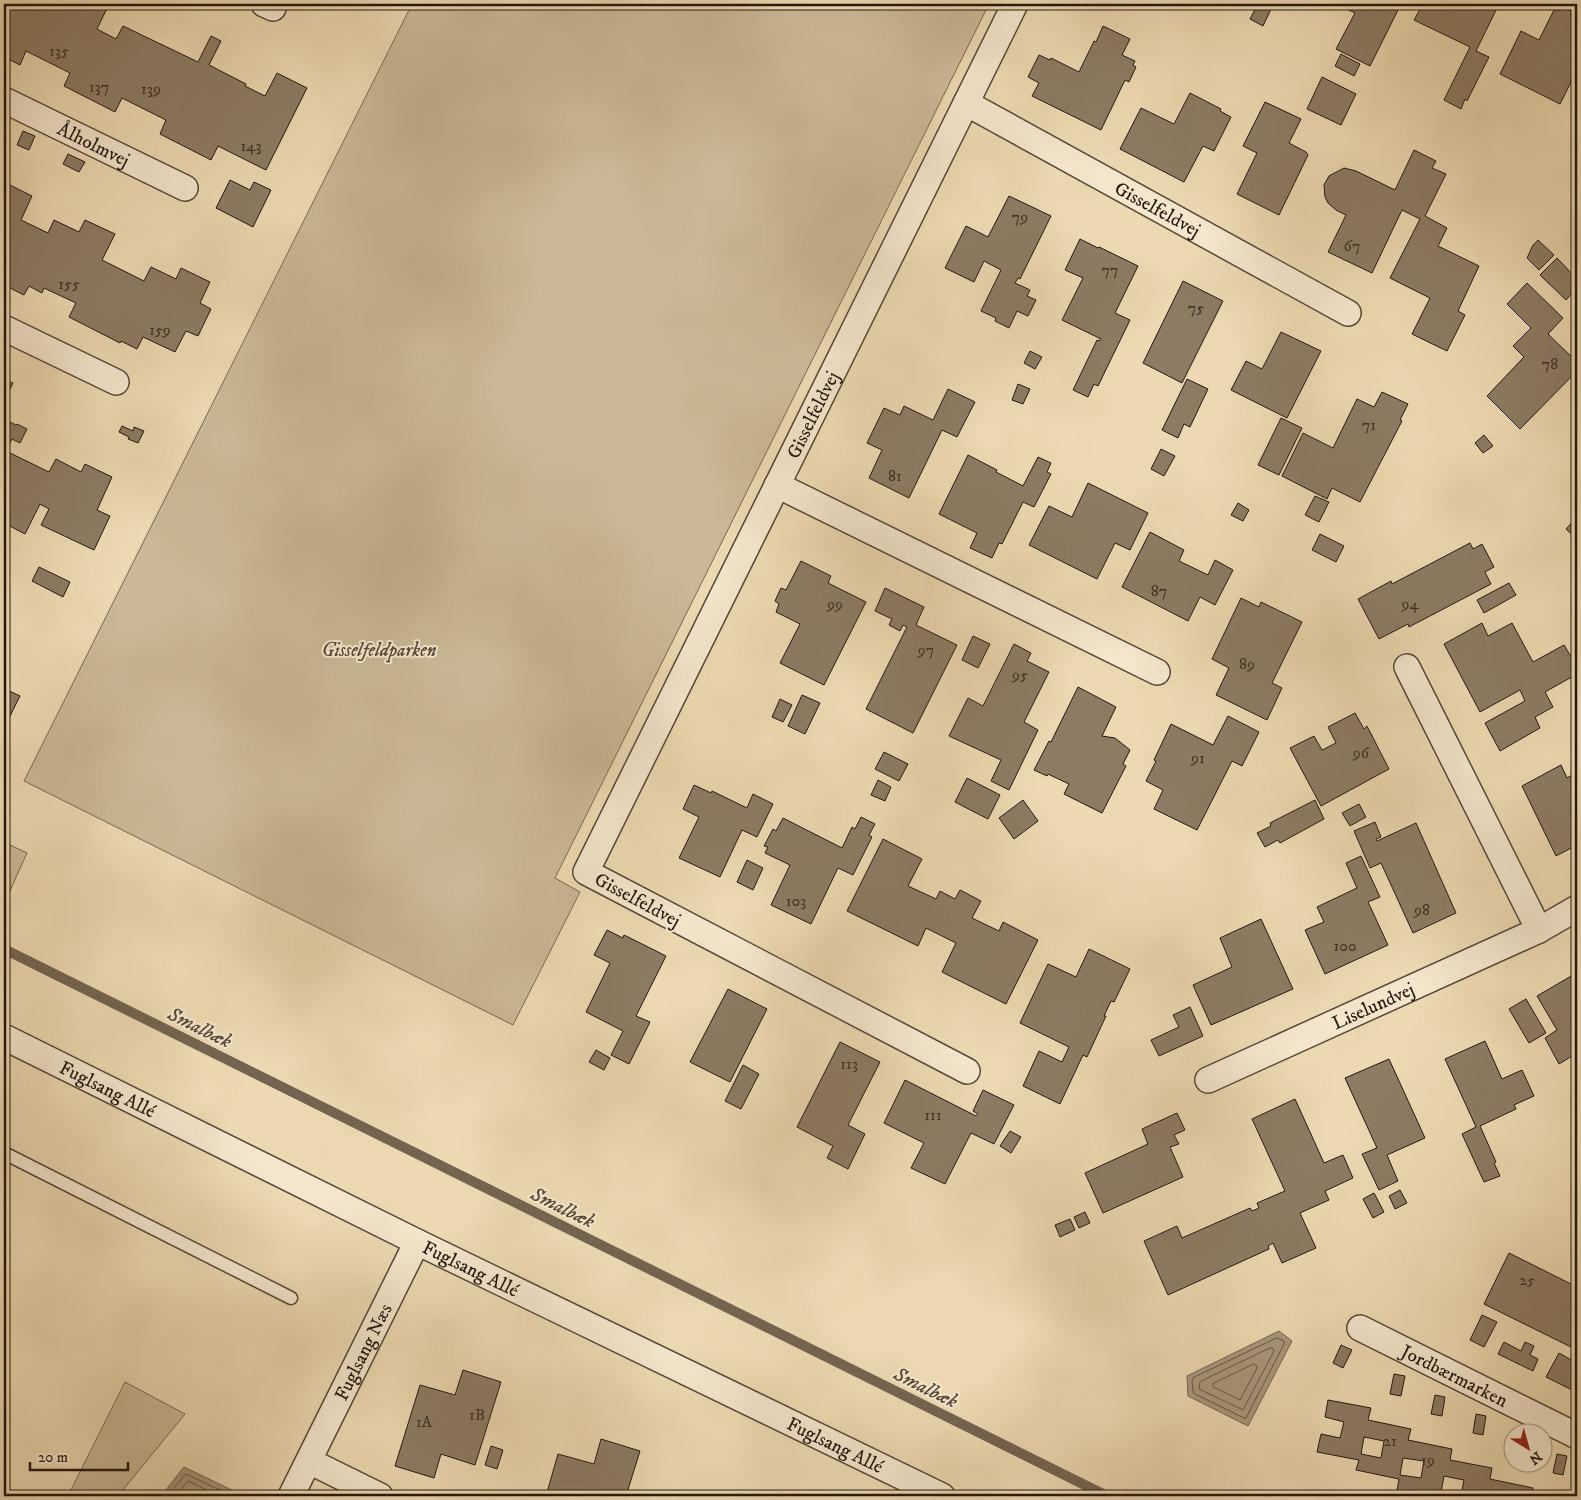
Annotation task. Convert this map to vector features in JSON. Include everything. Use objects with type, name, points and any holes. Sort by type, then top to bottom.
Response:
[{"type":"street","name":"Gisselfeldvej","points":[[967,1071],[586,872],[1015,4]]},
{"type":"street","name":"Ålholmvej","points":[[4,100],[185,188]]},
{"type":"street","name":"Gisselfeldvej","points":[[966,103],[1348,313]]},
{"type":"street","points":[[4,328],[116,382]]},
{"type":"street","points":[[777,484],[1157,672]]},
{"type":"street","points":[[1407,667],[1539,930]]},
{"type":"street","name":"Liselundvej","points":[[1208,1080],[1539,930],[1577,908]]},
{"type":"street","name":"Fuglsang Allé","points":[[4,1037],[417,1242],[942,1496]]},
{"type":"street","name":"Fuglsang Næs","points":[[291,1496],[417,1242]]},
{"type":"street","name":"Jordbærmarken","points":[[1360,1328],[1577,1436]]},
{"type":"street","points":[[308,1461],[380,1496]]},
{"type":"lane","points":[[4,1153],[291,1298]]},
{"type":"green space","name":"Gisselfeldparken","points":[[412,4],[989,4],[555,878],[580,892],[513,1025],[24,781]]},
{"type":"green space","points":[[4,842],[27,853],[4,904]]},
{"type":"green space","points":[[125,1382],[185,1414],[118,1496],[68,1496]]},
{"type":"water","points":[[1279,1331],[1292,1341],[1248,1426],[1188,1396],[1187,1376]]},
{"type":"water","points":[[184,1467],[234,1491],[231,1496],[161,1496]]},
{"type":"building","points":[[4,4],[109,4],[97,29],[116,39],[123,26],[198,62],[211,36],[221,41],[209,65],[246,84],[245,86],[265,96],[277,73],[307,88],[266,170],[218,146],[211,160],[160,134],[166,120],[122,98],[115,112],[64,86],[70,73],[26,51],[20,65],[4,57]]},
{"type":"building","points":[[1258,4],[1271,9],[1263,26],[1250,19]]},
{"type":"building","points":[[1337,4],[1401,4],[1370,66],[1336,49],[1355,13]]},
{"type":"building","points":[[1423,4],[1499,4],[1476,51],[1489,57],[1461,109],[1444,100],[1470,47],[1414,20]]},
{"type":"building","points":[[1557,4],[1577,14],[1577,70],[1560,104],[1500,74],[1521,31],[1539,40]]},
{"type":"building","points":[[1103,26],[1130,39],[1122,55],[1135,61],[1133,65],[1136,67],[1129,82],[1125,80],[1101,130],[1032,96],[1039,83],[1028,77],[1039,55],[1050,60],[1051,58],[1079,72]]},
{"type":"building","points":[[1341,54],[1360,64],[1354,76],[1335,66]]},
{"type":"building","points":[[1322,77],[1356,94],[1341,125],[1307,109]]},
{"type":"building","points":[[1190,93],[1221,109],[1220,111],[1231,117],[1214,151],[1203,146],[1184,182],[1120,149],[1141,108],[1174,124]]},
{"type":"building","points":[[1265,102],[1301,119],[1289,143],[1308,155],[1279,215],[1237,194],[1257,153],[1243,146]]},
{"type":"building","points":[[23,131],[35,136],[29,150],[17,145]]},
{"type":"building","points":[[1414,150],[1436,161],[1432,168],[1446,174],[1425,216],[1447,228],[1438,246],[1479,266],[1458,311],[1465,315],[1447,351],[1412,334],[1430,298],[1390,278],[1420,219],[1402,210],[1372,273],[1328,252],[1346,215],[1336,210],[1328,203],[1325,197],[1324,185],[1329,176],[1344,168],[1356,171],[1395,190]]},
{"type":"building","points":[[68,154],[85,162],[79,172],[63,164]]},
{"type":"building","points":[[230,180],[250,190],[254,182],[271,190],[253,227],[216,208]]},
{"type":"building","points":[[4,182],[32,196],[21,220],[48,233],[54,220],[79,232],[85,220],[115,234],[102,260],[144,281],[151,267],[176,279],[181,268],[210,282],[200,303],[211,309],[198,336],[186,331],[175,352],[143,337],[137,349],[121,341],[120,343],[69,317],[76,303],[44,288],[42,293],[29,286],[24,295],[4,285]]},
{"type":"building","points":[[1009,196],[1051,216],[1020,279],[1018,278],[1015,283],[1030,290],[1027,296],[1036,300],[1028,316],[1017,311],[1009,328],[995,321],[996,318],[981,311],[1001,270],[984,261],[974,282],[945,268],[966,226],[988,237]]},
{"type":"building","points":[[1080,239],[1138,266],[1115,313],[1130,320],[1098,386],[1094,384],[1088,397],[1073,390],[1097,340],[1100,341],[1101,339],[1062,320],[1083,278],[1065,270]]},
{"type":"building","points":[[1538,240],[1554,255],[1539,270],[1527,258],[1533,245]]},
{"type":"building","points":[[1557,258],[1577,279],[1577,290],[1566,300],[1540,275]]},
{"type":"building","points":[[1183,281],[1223,301],[1182,383],[1143,363]]},
{"type":"building","points":[[1527,283],[1563,318],[1548,334],[1577,362],[1577,371],[1520,429],[1487,396],[1524,357],[1513,346],[1531,328],[1507,304]]},
{"type":"building","points":[[1281,332],[1321,351],[1287,418],[1231,390],[1246,361],[1262,369]]},
{"type":"building","points":[[1030,351],[1042,357],[1035,369],[1024,363]]},
{"type":"building","points":[[4,379],[13,383],[7,395],[4,393]]},
{"type":"building","points":[[1187,379],[1208,389],[1190,427],[1184,424],[1178,438],[1162,430]]},
{"type":"building","points":[[1018,384],[1030,389],[1023,404],[1012,400]]},
{"type":"building","points":[[948,389],[975,402],[957,437],[942,430],[909,498],[869,478],[882,450],[867,443],[884,408],[900,415],[904,406],[933,420]]},
{"type":"building","points":[[1382,392],[1408,404],[1400,420],[1402,421],[1360,502],[1332,488],[1327,499],[1282,476],[1303,433],[1333,448],[1357,399],[1374,407]]},
{"type":"building","points":[[1281,418],[1302,428],[1279,475],[1258,465]]},
{"type":"building","points":[[4,419],[27,429],[20,443],[12,439],[6,451],[49,472],[56,459],[81,472],[85,464],[112,477],[97,510],[110,516],[94,550],[41,525],[49,509],[40,504],[25,534],[4,523]]},
{"type":"building","points":[[122,426],[133,431],[134,427],[144,431],[138,443],[128,439],[129,437],[119,432]]},
{"type":"building","points":[[1484,435],[1493,446],[1483,453],[1475,443]]},
{"type":"building","points":[[1161,449],[1175,456],[1164,476],[1151,469]]},
{"type":"building","points":[[968,455],[1023,486],[1038,457],[1051,463],[1047,472],[1051,474],[1034,507],[1023,502],[1002,544],[999,543],[992,558],[970,548],[977,533],[939,514]]},
{"type":"building","points":[[1088,483],[1148,513],[1130,550],[1115,543],[1097,579],[1029,545],[1049,506],[1072,517]]},
{"type":"building","points":[[1315,496],[1329,502],[1319,522],[1305,515]]},
{"type":"building","points":[[1238,503],[1249,510],[1243,521],[1231,515]]},
{"type":"building","points":[[1577,517],[1577,539],[1566,529]]},
{"type":"building","points":[[1150,532],[1184,550],[1179,561],[1208,575],[1215,560],[1233,570],[1215,605],[1200,597],[1188,621],[1122,587]]},
{"type":"building","points":[[1320,534],[1344,546],[1336,562],[1312,550]]},
{"type":"building","points":[[1470,543],[1473,549],[1482,544],[1494,567],[1485,572],[1491,584],[1409,627],[1408,624],[1379,639],[1358,599],[1391,581],[1392,584]]},
{"type":"building","points":[[801,561],[831,576],[828,583],[866,602],[824,685],[780,663],[800,624],[776,612],[779,604],[775,601],[781,588],[786,590]]},
{"type":"building","points":[[39,567],[70,582],[63,597],[32,581]]},
{"type":"building","points":[[1509,583],[1516,595],[1484,613],[1477,600]]},
{"type":"building","points":[[885,588],[924,607],[916,625],[957,645],[913,733],[866,709],[907,627],[903,625],[900,631],[889,625],[892,619],[875,611]]},
{"type":"building","points":[[1241,598],[1259,607],[1261,602],[1302,622],[1272,683],[1282,688],[1267,720],[1216,695],[1229,668],[1212,659]]},
{"type":"building","points":[[1482,623],[1488,636],[1512,623],[1533,662],[1564,645],[1573,660],[1577,658],[1577,674],[1545,692],[1553,707],[1535,717],[1540,728],[1500,751],[1485,723],[1525,701],[1520,690],[1480,712],[1444,644]]},
{"type":"building","points":[[973,636],[990,644],[978,668],[962,660]]},
{"type":"building","points":[[1014,644],[1031,653],[1027,661],[1049,672],[1024,722],[1038,730],[1009,790],[991,781],[1001,760],[949,736],[968,698],[983,706]]},
{"type":"building","points":[[1078,687],[1116,707],[1102,736],[1115,738],[1130,750],[1123,764],[1126,766],[1102,813],[1064,794],[1069,784],[1034,770],[1049,741],[1051,742]]},
{"type":"building","points":[[7,690],[20,696],[4,728],[4,696]]},
{"type":"building","points":[[802,695],[820,703],[805,734],[788,726]]},
{"type":"building","points":[[780,699],[792,705],[783,722],[772,717]]},
{"type":"building","points":[[1355,713],[1364,729],[1367,726],[1389,769],[1321,806],[1290,748],[1314,736],[1322,750],[1336,743],[1328,727]]},
{"type":"building","points":[[1228,716],[1259,732],[1242,766],[1232,761],[1197,830],[1154,809],[1163,790],[1146,781],[1171,724],[1213,745]]},
{"type":"building","points":[[884,752],[908,764],[899,781],[875,769]]},
{"type":"building","points":[[1561,765],[1567,778],[1577,772],[1577,845],[1556,856],[1522,786]]},
{"type":"building","points":[[967,778],[1000,795],[988,819],[955,802]]},
{"type":"building","points":[[878,780],[891,787],[885,801],[871,795]]},
{"type":"building","points":[[694,785],[711,793],[712,791],[747,808],[753,794],[773,804],[757,837],[742,830],[720,877],[679,858],[699,817],[683,809]]},
{"type":"building","points":[[1023,800],[1038,821],[1014,839],[999,818]]},
{"type":"building","points":[[1315,800],[1324,819],[1280,843],[1278,840],[1265,847],[1257,833],[1271,826],[1270,823]]},
{"type":"building","points":[[1359,804],[1366,817],[1350,826],[1342,813]]},
{"type":"building","points":[[861,817],[875,824],[869,835],[872,837],[853,875],[838,868],[811,924],[771,905],[790,865],[765,853],[768,847],[764,846],[773,829],[776,831],[783,818],[842,848],[852,827],[855,829]]},
{"type":"building","points":[[1375,822],[1381,837],[1376,839],[1377,841],[1416,823],[1456,913],[1413,933],[1381,863],[1370,868],[1354,831]]},
{"type":"building","points":[[883,839],[922,859],[908,886],[936,899],[940,891],[955,899],[960,890],[981,901],[972,918],[999,931],[1003,922],[1038,940],[1006,1004],[942,972],[956,943],[926,928],[918,946],[847,911]]},
{"type":"building","points":[[1361,856],[1380,897],[1368,902],[1388,945],[1325,974],[1305,930],[1324,922],[1317,907],[1357,888],[1346,863]]},
{"type":"building","points":[[747,860],[763,868],[753,890],[737,882]]},
{"type":"building","points":[[1261,919],[1293,989],[1211,1025],[1193,985],[1232,967],[1220,938]]},
{"type":"building","points":[[607,930],[623,938],[624,935],[666,956],[636,1016],[650,1022],[629,1064],[611,1055],[623,1031],[586,1012],[610,963],[594,955]]},
{"type":"building","points":[[1089,949],[1130,969],[1114,1002],[1111,1001],[1087,1057],[1083,1055],[1060,1104],[1023,1086],[1039,1051],[1062,1062],[1069,1047],[1020,1023],[1048,964],[1076,977]]},
{"type":"building","points":[[1573,975],[1577,983],[1577,1053],[1559,1064],[1545,1038],[1557,1030],[1537,996]]},
{"type":"building","points":[[728,989],[767,1009],[730,1082],[690,1062]]},
{"type":"building","points":[[1526,999],[1546,1033],[1529,1043],[1509,1009]]},
{"type":"building","points":[[1190,1007],[1203,1036],[1159,1056],[1151,1040],[1179,1027],[1173,1015]]},
{"type":"building","points":[[1485,1041],[1502,1079],[1522,1070],[1534,1096],[1514,1105],[1516,1109],[1480,1126],[1500,1176],[1484,1182],[1462,1134],[1476,1127],[1445,1059]]},
{"type":"building","points":[[840,1042],[880,1062],[848,1125],[865,1134],[848,1169],[827,1158],[833,1146],[797,1127]]},
{"type":"building","points":[[596,1050],[610,1058],[604,1070],[589,1062]]},
{"type":"building","points":[[1389,1059],[1425,1138],[1387,1155],[1398,1181],[1379,1190],[1362,1154],[1377,1148],[1345,1078]]},
{"type":"building","points":[[743,1065],[759,1074],[741,1109],[725,1101]]},
{"type":"building","points":[[905,1080],[976,1116],[978,1114],[973,1111],[983,1090],[1014,1105],[994,1144],[971,1133],[945,1184],[911,1168],[924,1143],[884,1123]]},
{"type":"building","points":[[1295,1099],[1324,1163],[1343,1155],[1353,1178],[1325,1191],[1329,1200],[1300,1213],[1316,1248],[1282,1263],[1273,1243],[1268,1246],[1269,1249],[1168,1295],[1144,1241],[1177,1226],[1182,1238],[1250,1208],[1252,1211],[1259,1208],[1257,1203],[1285,1191],[1252,1119]]},
{"type":"building","points":[[1177,1113],[1185,1130],[1174,1135],[1179,1144],[1170,1147],[1183,1177],[1103,1213],[1085,1173],[1148,1144],[1142,1129]]},
{"type":"building","points":[[1010,1131],[1021,1137],[1011,1153],[1000,1146]]},
{"type":"building","points":[[1400,1190],[1407,1203],[1395,1209],[1389,1196]]},
{"type":"building","points":[[1374,1193],[1384,1212],[1373,1218],[1363,1199]]},
{"type":"building","points":[[1085,1212],[1090,1223],[1079,1228],[1074,1217]]},
{"type":"building","points":[[1070,1219],[1075,1230],[1060,1237],[1055,1225]]},
{"type":"building","points":[[1509,1253],[1577,1287],[1577,1350],[1484,1304]]},
{"type":"building","points":[[1482,1315],[1497,1322],[1484,1347],[1470,1340]]},
{"type":"building","points":[[1504,1342],[1521,1351],[1525,1342],[1534,1346],[1530,1355],[1538,1359],[1533,1371],[1498,1354]]},
{"type":"building","points":[[1341,1345],[1352,1350],[1343,1368],[1333,1363]]},
{"type":"building","points":[[1559,1353],[1577,1363],[1577,1384],[1574,1391],[1546,1377]]},
{"type":"building","points":[[463,1370],[501,1382],[475,1465],[441,1454],[434,1478],[395,1466],[420,1385],[455,1395]]},
{"type":"building","points":[[1394,1374],[1405,1376],[1401,1396],[1390,1394]]},
{"type":"building","points":[[1435,1395],[1445,1397],[1442,1416],[1431,1414]]},
{"type":"building","points":[[1328,1400],[1371,1408],[1368,1420],[1411,1429],[1408,1440],[1452,1449],[1450,1460],[1492,1468],[1490,1479],[1533,1488],[1531,1496],[1461,1496],[1464,1480],[1444,1476],[1441,1493],[1459,1496],[1403,1496],[1404,1493],[1397,1491],[1399,1479],[1356,1470],[1359,1460],[1317,1452],[1321,1434],[1340,1438],[1344,1422],[1325,1417]],"holes":[[[1364,1437],[1384,1441],[1381,1458],[1361,1454]],[[1403,1458],[1424,1461],[1421,1478],[1400,1475]]]},
{"type":"building","points":[[1476,1414],[1486,1416],[1483,1435],[1473,1433]]},
{"type":"building","points":[[601,1439],[640,1451],[626,1496],[546,1496],[558,1454],[594,1464]]},
{"type":"building","points":[[491,1446],[503,1450],[497,1469],[485,1465]]},
{"type":"building","points":[[1557,1454],[1567,1456],[1563,1475],[1553,1473]]},
{"type":"waterway","name":"Smalbæk","points":[[4,949],[1107,1496]]}]
